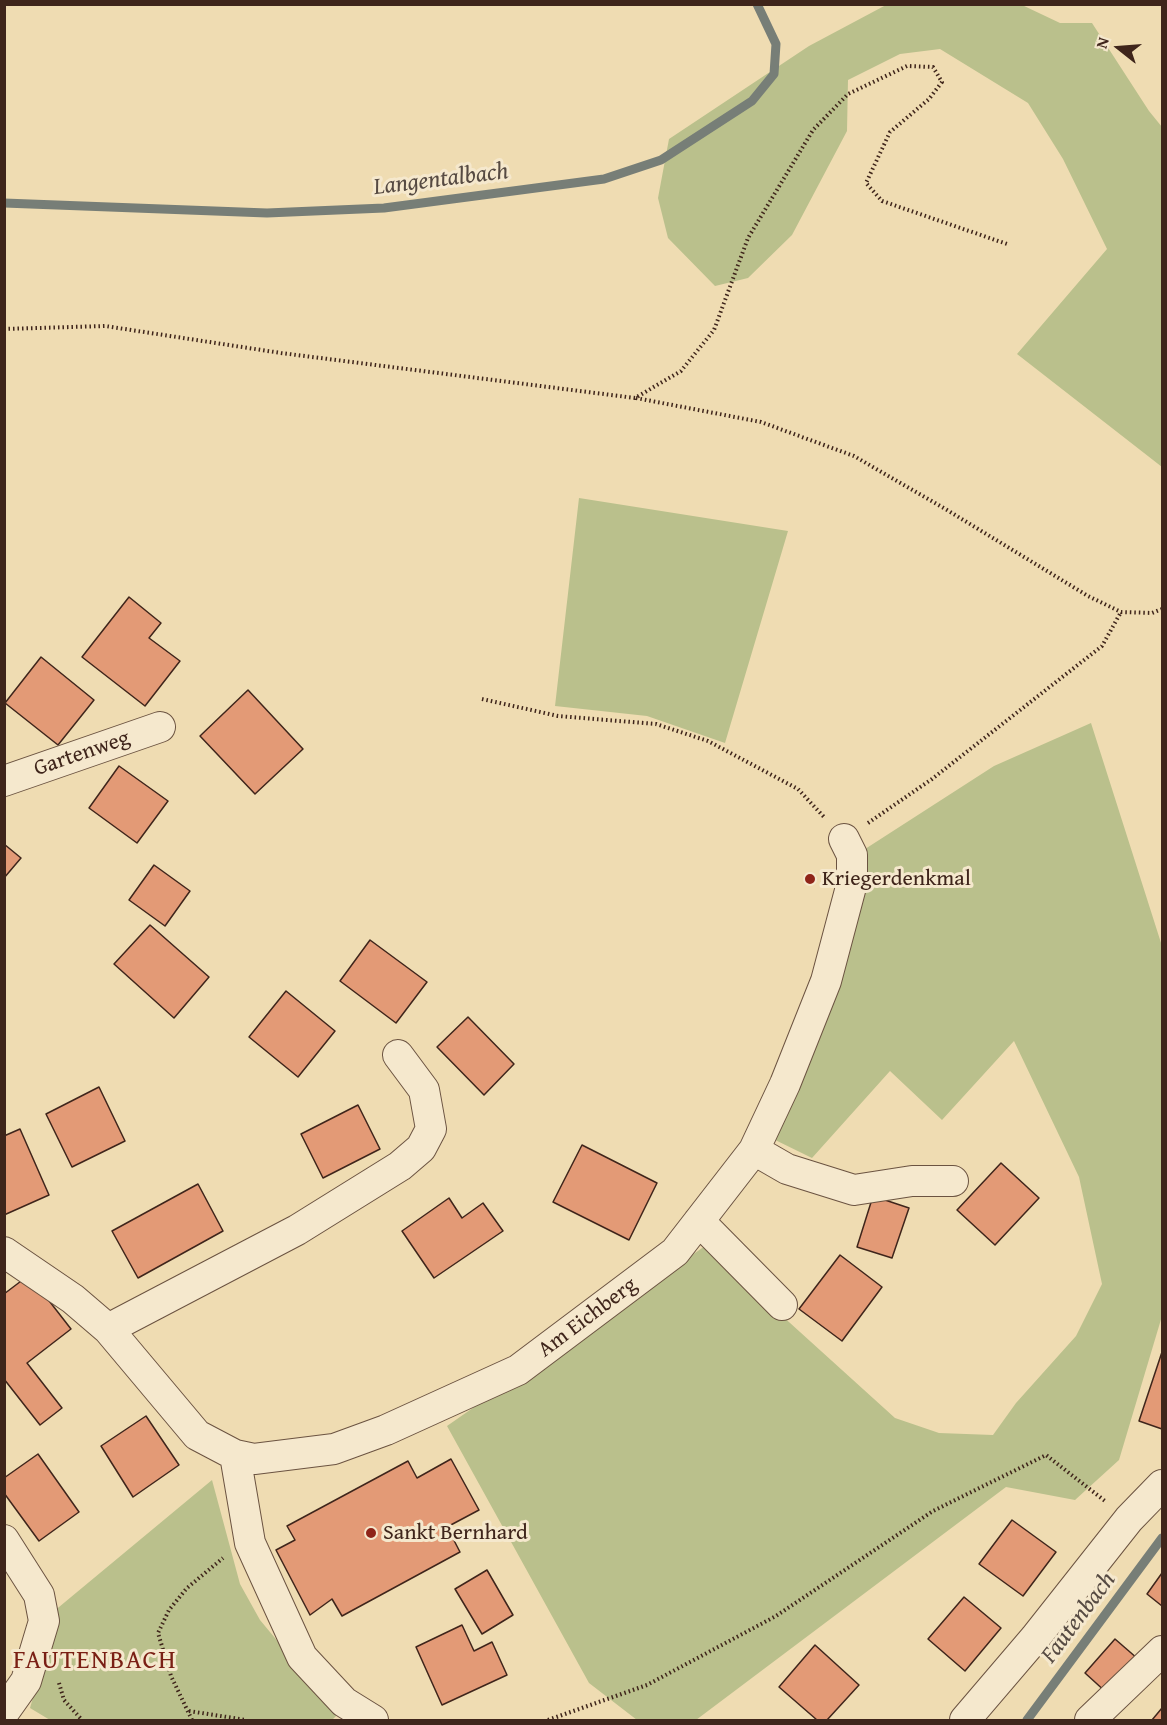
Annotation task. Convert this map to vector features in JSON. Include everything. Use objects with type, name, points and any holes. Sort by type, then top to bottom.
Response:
[{"type":"street","name":"Gartenweg","points":[[4,782],[160,728]]},
{"type":"street","name":"Am Eichberg","points":[[4,1252],[73,1299],[108,1329],[197,1435],[235,1455],[254,1459],[334,1449],[386,1430],[518,1370],[675,1252],[754,1150],[785,1084],[826,981],[852,884],[852,855],[844,839]]},
{"type":"street","points":[[108,1329],[297,1230],[400,1166],[421,1148],[431,1129],[424,1090],[398,1055]]},
{"type":"street","points":[[754,1150],[788,1168],[854,1190],[912,1181],[952,1181]]},
{"type":"street","points":[[699,1221],[782,1305]]},
{"type":"street","points":[[235,1455],[250,1543],[302,1658],[344,1702],[373,1720]]},
{"type":"street","points":[[965,1720],[1035,1638],[1129,1520],[1162,1485]]},
{"type":"street","points":[[4,1540],[39,1595],[44,1621],[27,1681],[4,1712]]},
{"type":"street","points":[[1090,1720],[1162,1651]]},
{"type":"path","points":[[4,4],[9,4]]},
{"type":"path","points":[[635,398],[681,371],[714,330],[748,238],[813,130],[848,94],[907,66],[933,67],[942,82],[929,99],[890,132],[866,183],[882,201],[1007,244]]},
{"type":"path","points":[[4,329],[105,326],[281,353],[635,398],[761,422],[854,456],[1088,596],[1121,612],[1152,614],[1162,609]]},
{"type":"path","points":[[482,699],[558,716],[656,724],[708,741],[798,789],[844,839],[932,779],[1102,646],[1121,612]]},
{"type":"path","points":[[548,1720],[647,1685],[776,1616],[933,1511],[1046,1455],[1129,1520]]},
{"type":"path","points":[[192,1720],[171,1676],[158,1633],[169,1610],[187,1588],[220,1560],[250,1543]]},
{"type":"path","points":[[189,1711],[246,1720]]},
{"type":"green space","points":[[886,5],[1022,5],[1060,23],[1092,23],[1149,111],[1162,127],[1162,467],[1017,354],[1107,249],[1063,159],[1028,103],[940,49],[900,54],[848,80],[847,131],[792,235],[748,278],[715,286],[668,238],[658,198],[669,139],[809,46]]},
{"type":"green space","points":[[579,498],[788,531],[725,743],[647,716],[555,706]]},
{"type":"green space","points":[[1091,723],[1162,946],[1162,1316],[1119,1460],[1075,1500],[1006,1487],[696,1720],[637,1720],[589,1683],[447,1426],[705,1246],[895,1418],[939,1433],[993,1435],[1016,1403],[1076,1336],[1102,1284],[1079,1177],[1014,1041],[942,1120],[890,1071],[812,1158],[767,1136],[862,851],[994,766]]},
{"type":"green space","points":[[212,1480],[240,1584],[260,1620],[338,1714],[332,1720],[50,1720],[30,1708],[41,1670],[53,1612]]},
{"type":"building","points":[[129,597],[161,623],[149,638],[180,661],[145,706],[82,657]]},
{"type":"building","points":[[41,657],[94,700],[58,745],[5,703]]},
{"type":"building","points":[[248,690],[303,749],[255,794],[200,736]]},
{"type":"building","points":[[119,766],[168,801],[137,843],[89,808]]},
{"type":"building","points":[[4,844],[21,858],[4,878]]},
{"type":"building","points":[[154,865],[190,891],[165,926],[129,900]]},
{"type":"building","points":[[150,925],[209,977],[174,1018],[114,964]]},
{"type":"building","points":[[370,940],[427,982],[396,1023],[340,981]]},
{"type":"building","points":[[286,991],[335,1031],[298,1077],[249,1037]]},
{"type":"building","points":[[468,1017],[514,1064],[484,1095],[437,1047]]},
{"type":"building","points":[[99,1087],[125,1141],[72,1167],[46,1114]]},
{"type":"building","points":[[358,1105],[380,1149],[323,1178],[301,1134]]},
{"type":"building","points":[[20,1129],[49,1195],[4,1215],[4,1136]]},
{"type":"building","points":[[582,1145],[657,1183],[629,1240],[553,1202]]},
{"type":"building","points":[[1001,1163],[1039,1198],[995,1245],[957,1210]]},
{"type":"building","points":[[198,1184],[223,1231],[138,1278],[112,1231]]},
{"type":"building","points":[[873,1196],[909,1208],[892,1258],[857,1247]]},
{"type":"building","points":[[449,1198],[462,1218],[483,1203],[503,1231],[434,1278],[402,1231]]},
{"type":"building","points":[[840,1255],[882,1287],[842,1341],[799,1309]]},
{"type":"building","points":[[29,1275],[71,1329],[27,1363],[62,1408],[40,1425],[4,1379],[4,1294]]},
{"type":"building","points":[[1162,1352],[1162,1429],[1139,1421]]},
{"type":"building","points":[[146,1416],[179,1465],[133,1497],[101,1446]]},
{"type":"building","points":[[38,1454],[79,1512],[39,1541],[4,1493],[4,1478]]},
{"type":"building","name":"Sankt Bernhard","points":[[451,1459],[479,1510],[447,1527],[460,1552],[342,1616],[332,1599],[310,1615],[276,1550],[295,1540],[287,1526],[408,1461],[417,1478]]},
{"type":"building","points":[[1012,1520],[1056,1552],[1023,1596],[979,1564]]},
{"type":"building","points":[[487,1570],[513,1615],[482,1634],[455,1589]]},
{"type":"building","points":[[1162,1573],[1162,1606],[1147,1594]]},
{"type":"building","points":[[964,1597],[1001,1628],[965,1671],[928,1639]]},
{"type":"building","points":[[462,1625],[474,1651],[492,1642],[507,1675],[442,1705],[416,1647]]},
{"type":"building","points":[[1115,1639],[1138,1659],[1107,1693],[1085,1673]]},
{"type":"building","points":[[815,1645],[859,1685],[827,1720],[817,1720],[779,1687]]},
{"type":"building","points":[[1162,1708],[1162,1720],[1152,1720]]},
{"type":"waterway","name":"Langentalbach","points":[[4,203],[267,213],[384,208],[604,179],[661,160],[752,101],[774,74],[776,44],[757,4]]},
{"type":"waterway","name":"Fautenbach","points":[[1027,1720],[1162,1538]]},
{"type":"place","name":"Kriegerdenkmal","points":[[810,879]]},
{"type":"place","name":"Sankt Bernhard","points":[[371,1533]]},
{"type":"district","name":"FAUTENBACH","points":[[95,1661]]}]
